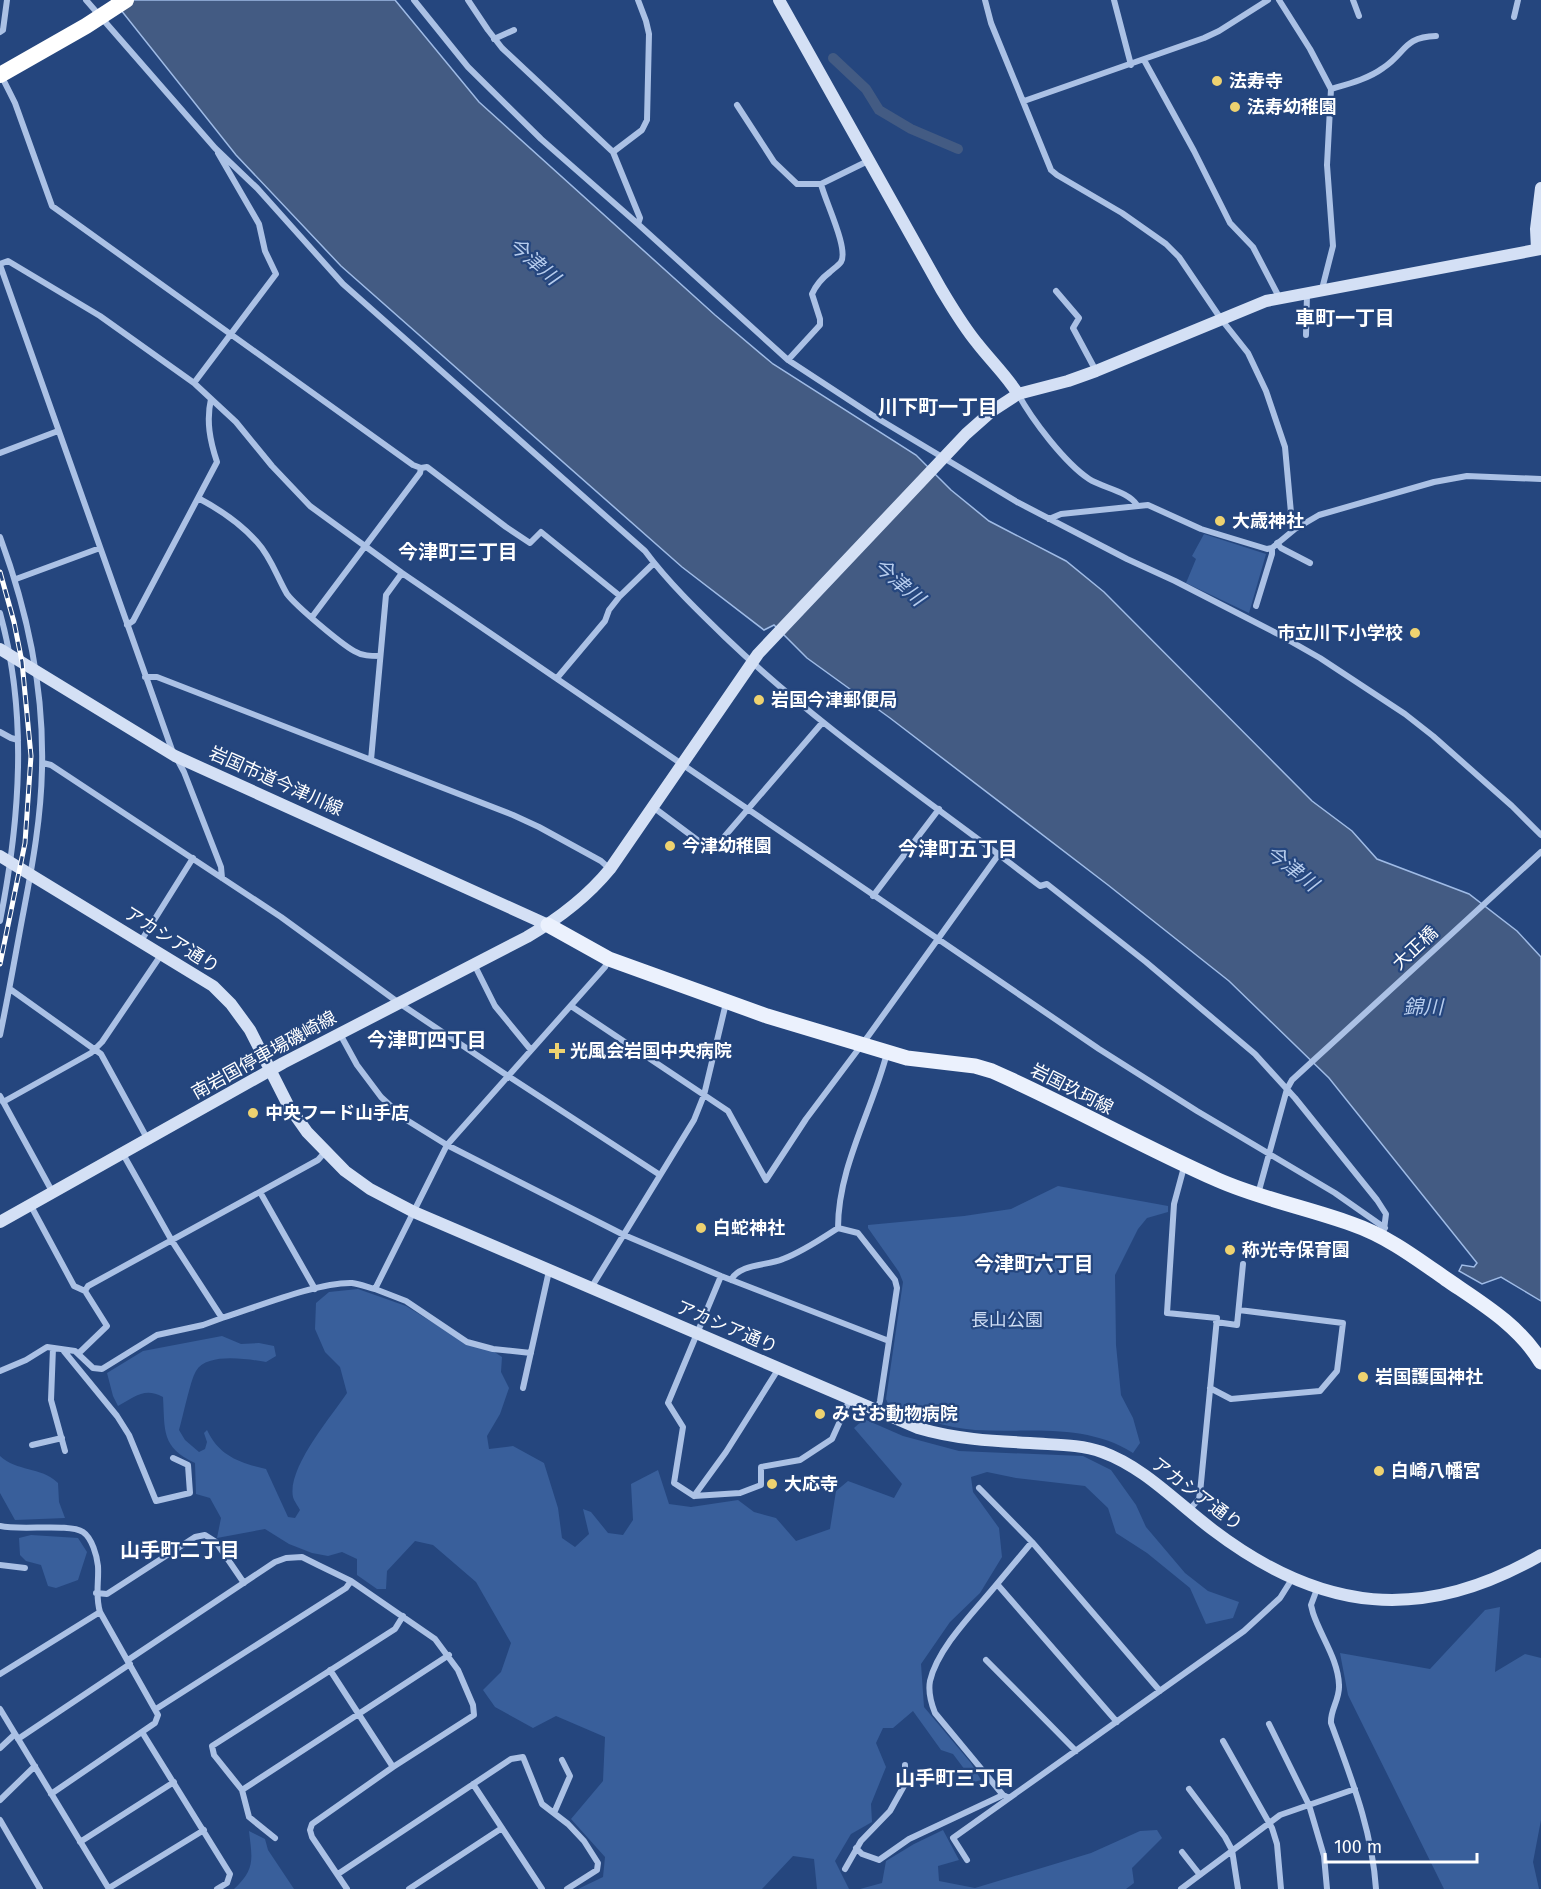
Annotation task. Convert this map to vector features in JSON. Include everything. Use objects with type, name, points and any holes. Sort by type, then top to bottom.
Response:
[{"type":"highway","points":[[0,75],[33,57],[105,5]]},
{"type":"main road","name":"岩国玖珂線","points":[[548,925],[609,959],[727,1002],[907,1058],[975,1066],[992,1071],[1185,1165],[1257,1195],[1384,1232],[1496,1314],[1525,1339],[1541,1362]]},
{"type":"street","points":[[0,32],[3,30],[7,0]]},
{"type":"street","points":[[414,0],[468,67],[541,139],[639,224],[788,360],[940,461],[1049,519],[1276,633],[1340,671],[1405,714],[1433,736],[1541,835]]},
{"type":"street","points":[[468,0],[494,39],[613,152],[640,218],[639,224]]},
{"type":"street","points":[[613,152],[642,130],[647,120],[649,34],[638,0]]},
{"type":"street","points":[[779,0],[961,322],[999,367],[1047,435],[1083,474],[1107,489],[1133,499],[1137,505]]},
{"type":"street","points":[[985,0],[991,23],[1051,170],[1122,213],[1166,244],[1179,257],[1221,319],[1248,353],[1266,391],[1285,447],[1292,524],[1295,529]]},
{"type":"street","points":[[1114,0],[1131,65]]},
{"type":"street","points":[[1024,101],[1131,65],[1219,31],[1268,0]]},
{"type":"street","points":[[1279,0],[1305,41],[1330,89],[1327,165],[1333,246],[1322,289]]},
{"type":"street","points":[[1353,0],[1359,16]]},
{"type":"street","points":[[1514,16],[1518,0]]},
{"type":"street","points":[[105,5],[129,51],[215,148],[257,188],[343,284],[645,551],[669,581],[752,662],[822,723],[1040,886],[1047,884],[1146,962],[1255,1054],[1280,1079],[1377,1200],[1386,1214],[1384,1232]]},
{"type":"street","points":[[494,39],[514,30]]},
{"type":"street","points":[[1330,89],[1380,70],[1413,40],[1422,36],[1436,36]]},
{"type":"street","points":[[1144,60],[1230,223],[1253,247],[1279,297]]},
{"type":"street","points":[[0,75],[15,103],[52,206],[413,465],[427,467],[530,543],[541,532],[620,596]]},
{"type":"street","points":[[737,105],[774,162],[797,184],[821,184],[868,161]]},
{"type":"street","points":[[194,383],[276,274],[265,251],[259,224],[215,148]]},
{"type":"street","points":[[788,360],[820,325],[812,294],[821,280],[840,263],[843,256],[840,236],[824,201],[821,184]]},
{"type":"street","points":[[1539,249],[1536,229],[1541,188]]},
{"type":"street","name":"南岩国停車場磯崎線","points":[[0,1222],[270,1070],[548,925],[596,887],[752,662],[767,644],[940,461],[992,411],[1017,394],[1096,371],[1251,306],[1279,297],[1539,249]]},
{"type":"street","points":[[222,878],[220,867],[188,783],[175,756],[145,677],[0,264],[8,261],[100,316],[194,383],[236,422],[272,466],[310,506],[402,573],[1099,1049],[1269,1155],[1335,1193],[1384,1232]]},
{"type":"street","points":[[1056,291],[1079,318],[1074,328],[1096,371]]},
{"type":"street","points":[[1306,292],[1306,335]]},
{"type":"street","points":[[127,624],[133,621],[217,462],[209,429],[208,412],[212,399]]},
{"type":"street","points":[[0,453],[58,431]]},
{"type":"street","points":[[312,617],[422,468]]},
{"type":"street","points":[[1049,519],[1060,514],[1148,505],[1201,529],[1267,549],[1319,515],[1454,477],[1541,479]]},
{"type":"street","points":[[198,498],[216,507],[257,542],[267,555],[288,594],[312,617],[354,651],[365,656],[380,656]]},
{"type":"street","points":[[0,537],[26,617],[36,672],[43,763],[32,875],[0,1035]]},
{"type":"street","points":[[1275,545],[1310,563]]},
{"type":"street","points":[[1256,606],[1275,545]]},
{"type":"street","points":[[15,579],[100,548]]},
{"type":"street","points":[[557,678],[605,621],[609,610],[620,596],[654,563]]},
{"type":"street","points":[[371,760],[386,595],[402,573]]},
{"type":"street","points":[[0,613],[18,740],[18,792],[5,859],[0,921]]},
{"type":"street","name":"岩国市道今津川線","points":[[5,652],[175,756],[548,925]]},
{"type":"street","points":[[145,677],[157,677],[530,823],[601,861],[610,869]]},
{"type":"street","points":[[653,807],[712,851],[822,723]]},
{"type":"street","points":[[0,732],[18,740]]},
{"type":"street","points":[[43,763],[51,765],[193,858],[281,917],[399,1003],[660,1175]]},
{"type":"street","points":[[873,896],[939,809]]},
{"type":"street","name":"大正橋","points":[[1287,1089],[1292,1080],[1541,852]]},
{"type":"street","points":[[571,1006],[728,1111],[766,1179],[806,1119],[999,854]]},
{"type":"street","points":[[141,941],[193,858]]},
{"type":"street","name":"アカシア通り","points":[[5,859],[213,986],[231,1004],[250,1030],[288,1105],[307,1132],[345,1171],[370,1189],[414,1212],[918,1428],[977,1441],[1070,1446],[1101,1452],[1126,1463],[1234,1545],[1292,1579],[1317,1589],[1335,1594],[1382,1600],[1433,1597],[1459,1592],[1490,1581],[1541,1555]]},
{"type":"street","points":[[53,1193],[2,1099],[91,1053],[102,1042],[162,954]]},
{"type":"street","points":[[375,1289],[447,1145],[605,967],[609,959]]},
{"type":"street","points":[[474,964],[495,1006],[531,1050]]},
{"type":"street","points":[[10,989],[96,1048],[148,1140]]},
{"type":"street","points":[[591,1288],[694,1120],[704,1095],[727,1002]]},
{"type":"street","points":[[340,1033],[357,1065],[381,1097],[405,1119],[447,1145],[624,1235],[721,1276],[889,1341]]},
{"type":"street","points":[[838,1228],[844,1184],[861,1124],[887,1052]]},
{"type":"street","points":[[1257,1195],[1287,1089]]},
{"type":"street","points":[[85,1291],[88,1286],[318,1160],[325,1152]]},
{"type":"street","points":[[123,1154],[172,1241],[222,1318]]},
{"type":"street","points":[[1185,1165],[1174,1204],[1167,1313],[1217,1318],[1200,1493],[1199,1499],[1189,1511]]},
{"type":"street","points":[[260,1192],[315,1289]]},
{"type":"street","points":[[31,1206],[74,1286],[85,1291],[107,1326],[79,1353]]},
{"type":"street","points":[[731,1280],[732,1276],[741,1269],[784,1259],[838,1228],[858,1233],[895,1280],[897,1287],[877,1411]]},
{"type":"street","points":[[1216,1322],[1237,1325],[1243,1264]]},
{"type":"street","points":[[523,1388],[549,1270]]},
{"type":"street","points":[[721,1276],[668,1403],[683,1427],[674,1483],[694,1496],[740,1493],[761,1485],[761,1467],[800,1460],[832,1439],[850,1399]]},
{"type":"street","points":[[0,1371],[26,1360],[47,1347],[79,1353],[93,1368],[102,1369],[157,1335],[203,1325],[315,1289],[349,1283],[359,1284],[406,1300],[467,1342],[493,1349],[531,1353]]},
{"type":"street","points":[[1210,1388],[1231,1399],[1320,1391],[1337,1371],[1343,1323],[1239,1310]]},
{"type":"street","points":[[53,1348],[51,1400],[65,1451]]},
{"type":"street","points":[[63,1350],[117,1416],[129,1436],[156,1501],[190,1493],[188,1465],[173,1458]]},
{"type":"street","points":[[694,1496],[726,1452],[779,1368]]},
{"type":"street","points":[[32,1444],[62,1438]]},
{"type":"street","points":[[979,1488],[1032,1542],[1160,1691]]},
{"type":"street","points":[[0,1526],[23,1529],[72,1529],[84,1533],[96,1556],[98,1567],[96,1593],[99,1612],[158,1715],[155,1723],[51,1794]]},
{"type":"street","points":[[96,1593],[107,1594],[195,1537],[204,1535],[216,1542],[244,1583]]},
{"type":"street","points":[[1006,1796],[935,1713],[930,1700],[930,1683],[935,1666],[956,1634],[1032,1542]]},
{"type":"street","points":[[0,1748],[275,1562],[286,1558],[302,1557],[351,1581],[435,1639],[449,1655],[473,1705],[474,1715],[393,1767],[312,1824],[310,1830],[312,1837],[347,1889]]},
{"type":"street","points":[[0,1565],[25,1568]]},
{"type":"street","points":[[968,1860],[953,1838],[1006,1796],[1076,1751],[1244,1631],[1280,1598],[1292,1579]]},
{"type":"street","points":[[156,1709],[346,1588],[351,1581]]},
{"type":"street","points":[[997,1584],[1117,1722]]},
{"type":"street","points":[[1317,1589],[1311,1605],[1336,1665],[1339,1687],[1331,1723],[1366,1820],[1376,1889]]},
{"type":"street","points":[[0,1674],[99,1612]]},
{"type":"street","points":[[275,1838],[249,1817],[242,1790],[214,1755],[212,1746],[395,1629],[403,1616]]},
{"type":"street","points":[[242,1790],[449,1655]]},
{"type":"street","points":[[986,1660],[1076,1751]]},
{"type":"street","points":[[330,1670],[393,1767]]},
{"type":"street","points":[[0,1709],[109,1889],[204,1830]]},
{"type":"street","points":[[1269,1724],[1309,1805],[1324,1856],[1327,1889]]},
{"type":"street","points":[[142,1732],[230,1874],[227,1883],[216,1889]]},
{"type":"street","points":[[1223,1742],[1270,1823],[1277,1844],[1281,1889]]},
{"type":"street","points":[[338,1874],[511,1759],[523,1757],[542,1804],[568,1824],[584,1841],[598,1863],[597,1870],[567,1889]]},
{"type":"street","points":[[554,1813],[570,1776],[562,1760]]},
{"type":"street","points":[[845,1869],[856,1848],[890,1811],[905,1784],[906,1765]]},
{"type":"street","points":[[0,1800],[35,1766]]},
{"type":"street","points":[[80,1842],[174,1782]]},
{"type":"street","points":[[473,1784],[542,1889]]},
{"type":"street","points":[[1189,1789],[1232,1850],[1238,1889]]},
{"type":"street","points":[[1181,1889],[1189,1886],[1232,1850],[1280,1815],[1355,1789]]},
{"type":"street","points":[[856,1848],[862,1854],[879,1860],[909,1839],[1006,1796]]},
{"type":"street","points":[[0,1820],[40,1889]]},
{"type":"street","points":[[409,1889],[502,1828]]},
{"type":"street","points":[[1182,1852],[1200,1875]]},
{"type":"green space","points":[[1204,534],[1266,554],[1249,613],[1186,583],[1196,559],[1192,556]]},
{"type":"green space","name":"長山公園","points":[[1058,1186],[1168,1206],[1168,1212],[1147,1218],[1138,1229],[1115,1275],[1116,1345],[1121,1395],[1133,1418],[1140,1443],[1133,1453],[1096,1437],[1076,1433],[964,1429],[932,1422],[890,1408],[886,1399],[903,1282],[899,1272],[868,1225],[1011,1209]]},
{"type":"green space","points":[[358,1289],[406,1306],[466,1343],[493,1351],[502,1357],[501,1372],[509,1388],[500,1414],[487,1436],[489,1449],[513,1446],[544,1463],[558,1508],[562,1538],[575,1547],[589,1534],[583,1509],[591,1512],[608,1533],[623,1535],[633,1520],[631,1484],[658,1470],[669,1504],[691,1507],[738,1500],[754,1512],[776,1518],[796,1541],[830,1529],[836,1491],[848,1481],[894,1498],[902,1484],[854,1428],[864,1419],[903,1436],[959,1451],[1083,1456],[1111,1470],[1136,1505],[1146,1527],[1185,1573],[1208,1591],[1239,1602],[1233,1618],[1206,1624],[1190,1588],[1147,1553],[1116,1533],[1108,1508],[1085,1486],[1016,1478],[987,1472],[971,1477],[973,1492],[999,1528],[1002,1557],[980,1593],[950,1622],[921,1664],[924,1707],[971,1763],[981,1780],[974,1782],[953,1754],[941,1750],[913,1711],[893,1728],[883,1728],[876,1743],[886,1767],[871,1804],[872,1822],[851,1834],[835,1861],[849,1889],[817,1889],[814,1859],[793,1856],[762,1889],[578,1889],[603,1877],[605,1857],[571,1819],[603,1781],[605,1737],[556,1716],[533,1728],[495,1707],[483,1690],[501,1672],[511,1643],[476,1582],[433,1545],[415,1541],[387,1571],[386,1589],[377,1589],[357,1575],[357,1559],[342,1552],[328,1556],[312,1553],[289,1544],[265,1529],[217,1538],[221,1518],[210,1498],[196,1494],[195,1463],[176,1451],[170,1444],[165,1429],[163,1397],[145,1393],[118,1406],[113,1396],[107,1373],[143,1351],[222,1336],[241,1344],[259,1343],[274,1346],[276,1356],[266,1362],[228,1358],[209,1361],[201,1365],[191,1383],[179,1430],[185,1440],[199,1452],[205,1449],[207,1442],[204,1433],[207,1430],[218,1446],[231,1457],[266,1469],[288,1517],[295,1518],[300,1510],[293,1497],[293,1485],[297,1472],[312,1443],[347,1393],[340,1367],[325,1352],[315,1329],[316,1303],[329,1292]]},
{"type":"green space","points":[[0,1456],[14,1465],[44,1474],[58,1483],[59,1502],[65,1518],[15,1520],[0,1493]]},
{"type":"green space","points":[[31,1535],[78,1538],[87,1552],[78,1580],[56,1588],[48,1586],[41,1565],[26,1561],[20,1555],[19,1538]]},
{"type":"green space","points":[[1500,1607],[1495,1672],[1525,1654],[1541,1658],[1541,1820],[1533,1862],[1539,1889],[1444,1889],[1348,1695],[1340,1653],[1430,1669],[1485,1610]]},
{"type":"green space","points":[[943,1830],[959,1860],[938,1866],[939,1881],[975,1888],[1091,1853],[1140,1831],[1157,1830],[1162,1838],[1132,1868],[1134,1883],[1126,1889],[860,1889],[882,1883],[886,1861]]},
{"type":"green space","points":[[249,1831],[265,1839],[268,1850],[294,1889],[234,1889],[246,1875],[251,1863]]},
{"type":"water","name":"錦川","points":[[113,0],[395,0],[479,102],[715,315],[773,364],[916,455],[951,490],[989,521],[1066,561],[1104,592],[1312,801],[1352,831],[1377,859],[1469,894],[1517,931],[1541,957],[1541,1301],[1501,1277],[1482,1284],[1459,1271],[1462,1265],[1474,1267],[1477,1263],[1329,1078],[1229,981],[890,718],[807,658],[774,625],[764,630],[682,567],[341,266],[236,155]]},
{"type":"waterway","points":[[833,58],[866,89],[879,110],[911,129],[958,149]]},
{"type":"railway","points":[[0,572],[22,662],[31,756],[25,843],[0,964]]},
{"type":"place","name":"法寿寺","points":[[1217,81]]},
{"type":"place","name":"法寿幼稚園","points":[[1235,107]]},
{"type":"place","name":"大歳神社","points":[[1220,521]]},
{"type":"place","name":"市立川下小学校","points":[[1415,633]]},
{"type":"place","name":"岩国今津郵便局","points":[[759,700]]},
{"type":"place","name":"今津幼稚園","points":[[670,846]]},
{"type":"place","name":"光風会岩国中央病院","points":[[557,1051]]},
{"type":"place","name":"中央フード山手店","points":[[253,1113]]},
{"type":"place","name":"白蛇神社","points":[[701,1228]]},
{"type":"place","name":"称光寺保育園","points":[[1230,1250]]},
{"type":"place","name":"岩国護国神社","points":[[1363,1377]]},
{"type":"place","name":"みさお動物病院","points":[[820,1414]]},
{"type":"place","name":"白崎八幡宮","points":[[1379,1471]]},
{"type":"place","name":"大応寺","points":[[772,1484]]},
{"type":"district","name":"車町一丁目","points":[[1345,318]]},
{"type":"district","name":"川下町一丁目","points":[[938,407]]},
{"type":"district","name":"今津町三丁目","points":[[458,552]]},
{"type":"district","name":"今津町五丁目","points":[[958,849]]},
{"type":"district","name":"今津町四丁目","points":[[427,1040]]},
{"type":"district","name":"今津町六丁目","points":[[1034,1264]]},
{"type":"district","name":"山手町二丁目","points":[[180,1550]]},
{"type":"district","name":"山手町三丁目","points":[[955,1778]]},
{"type":"water label","name":"今津川","points":[[534,261]]},
{"type":"water label","name":"今津川","points":[[899,582]]},
{"type":"water label","name":"今津川","points":[[1292,868]]}]
